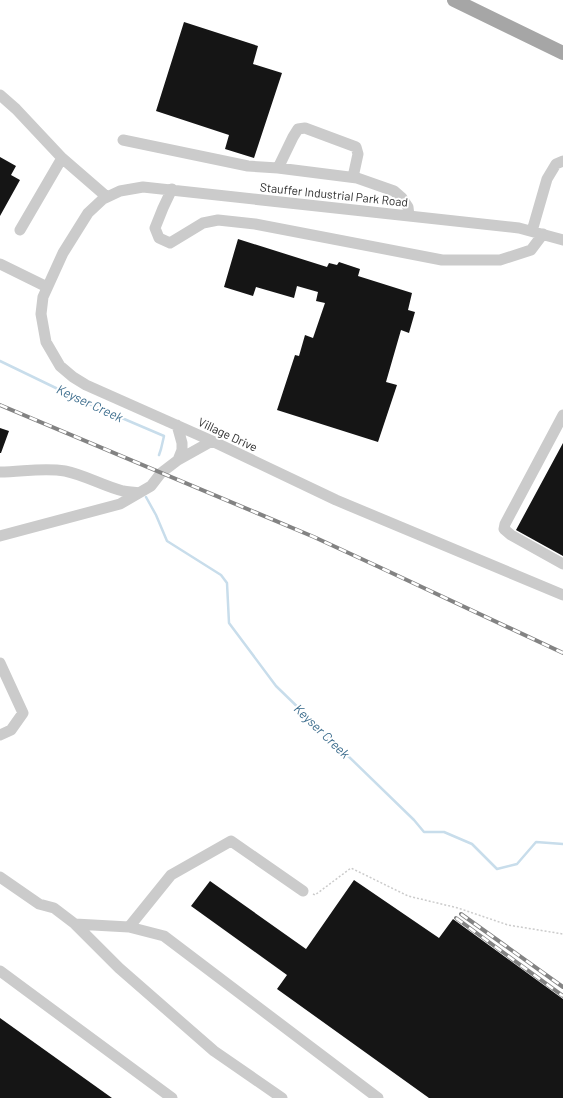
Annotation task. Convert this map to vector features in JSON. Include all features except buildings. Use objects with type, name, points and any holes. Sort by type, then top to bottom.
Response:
[{"type":"main road","points":[[454,0],[563,53]]},
{"type":"street","points":[[0,95],[16,109],[62,158],[105,198]]},
{"type":"street","points":[[278,168],[298,129],[305,128],[356,148],[358,154],[353,177]]},
{"type":"street","points":[[123,140],[248,166],[353,177],[394,191],[402,198],[408,207],[409,216]]},
{"type":"street","points":[[20,230],[62,158]]},
{"type":"street","points":[[532,231],[547,179],[556,164],[563,161]]},
{"type":"street","name":"Stauffer Industrial Park Road","points":[[105,198],[120,191],[143,186],[519,228],[563,240]]},
{"type":"street","points":[[172,189],[156,228],[159,238],[170,243],[204,223],[218,220],[255,224],[442,260],[500,260],[531,250],[543,234]]},
{"type":"street","name":"Village Drive","points":[[105,198],[88,213],[63,253],[43,296],[41,314],[46,342],[60,366],[73,377],[86,385],[212,441],[336,500],[563,595]]},
{"type":"street","points":[[0,264],[47,287]]},
{"type":"street","points":[[563,415],[505,524],[504,529],[511,535],[563,564]]},
{"type":"street","points":[[177,425],[182,443],[182,450],[178,460]]},
{"type":"street","points":[[0,536],[120,504],[151,486],[161,473],[178,460],[212,441]]},
{"type":"street","points":[[0,472],[17,472],[40,469],[55,470],[67,472],[123,491],[139,493]]},
{"type":"street","points":[[0,663],[24,713],[11,730],[0,735]]},
{"type":"street","points":[[129,927],[171,875],[231,841],[303,891]]},
{"type":"street","points":[[0,877],[39,904],[54,908],[75,924],[119,968],[214,1051],[282,1098]]},
{"type":"street","points":[[75,924],[129,927],[164,936],[378,1098]]},
{"type":"street","points":[[0,971],[172,1098]]},
{"type":"path","points":[[303,891],[315,895],[351,868],[408,896],[458,908],[508,925],[563,934]]},
{"type":"waterway","name":"Keyser Creek","points":[[0,361],[89,404],[164,436],[159,455]]},
{"type":"waterway","name":"Keyser Creek","points":[[146,497],[156,515],[167,541],[221,575],[227,583],[229,623],[276,686],[414,820],[424,832],[444,832],[472,844],[497,869],[517,864],[536,842],[563,844]]},
{"type":"railway","points":[[0,405],[314,537],[563,653]]},
{"type":"railway","points":[[461,914],[563,987]]},
{"type":"railway","points":[[456,918],[563,996]]}]
